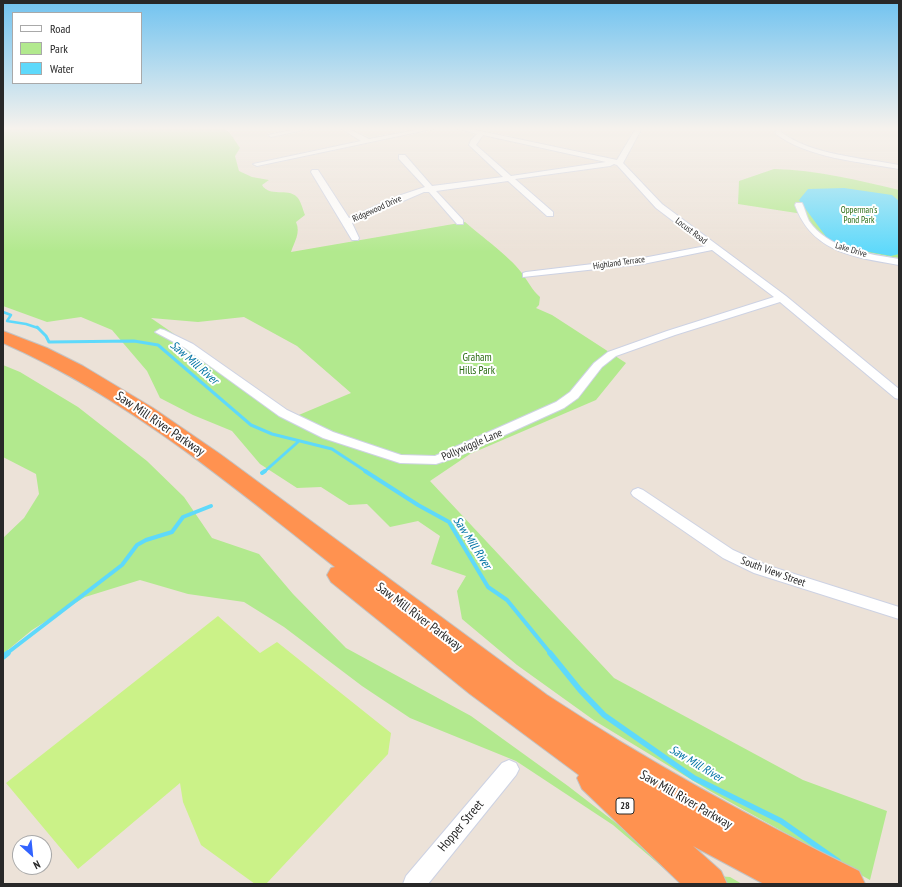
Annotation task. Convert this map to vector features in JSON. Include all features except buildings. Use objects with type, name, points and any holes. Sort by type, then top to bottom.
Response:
[{"type":"highway","name":"Saw Mill River Parkway","points":[[3,336],[65,364],[162,423],[241,480],[495,675],[595,746],[697,807],[846,884]]},
{"type":"highway","name":"Saw Mill River Parkway","points":[[3,345],[39,361],[79,384],[152,431],[230,489],[409,630],[540,729],[598,768],[662,808],[733,848],[802,884]]},
{"type":"highway","name":"28","points":[[540,729],[708,884]]},
{"type":"street","points":[[413,169],[460,222]]},
{"type":"street","points":[[500,169],[550,214]]},
{"type":"street","name":"Ridgewood Drive","points":[[347,222],[365,216],[409,194],[431,189],[573,169]]},
{"type":"street","name":"Locust Road","points":[[625,169],[658,206],[782,298],[899,395]]},
{"type":"street","points":[[315,172],[347,222],[355,238]]},
{"type":"street","name":"Lake Drive","points":[[799,205],[801,215],[825,241],[856,253],[899,262]]},
{"type":"street","name":"Highland Terrace","points":[[526,275],[626,263],[692,252],[712,247]]},
{"type":"street","name":"Pollywiggle Lane","points":[[160,332],[189,346],[283,414],[328,435],[400,458],[436,460],[560,405],[574,395],[598,365],[612,354],[671,333],[782,298]]},
{"type":"street","name":"South View Street","points":[[638,493],[728,554],[760,569],[899,613]]},
{"type":"street","name":"Hopper Street","points":[[414,884],[509,769]]},
{"type":"green space","name":"Graham Hills Park","points":[[3,169],[239,169],[252,177],[269,180],[262,185],[265,189],[274,192],[293,194],[300,201],[305,215],[296,222],[298,230],[291,252],[465,222],[502,253],[521,272],[540,297],[539,305],[536,308],[552,315],[626,363],[596,400],[470,454],[430,481],[614,678],[803,780],[887,811],[870,880],[710,791],[595,721],[517,665],[462,619],[457,591],[466,576],[431,564],[440,536],[418,521],[390,527],[367,504],[349,505],[321,487],[297,488],[260,464],[232,431],[193,415],[160,398],[147,371],[112,330],[81,317],[47,322],[3,306]],"holes":[[[244,317],[297,346],[351,393],[294,417],[151,318],[198,322]]]},
{"type":"green space","name":"Opperman's Pond Park","points":[[773,169],[780,169],[822,173],[899,190],[899,258],[858,250],[834,241],[823,235],[803,214],[738,204],[739,181]]},
{"type":"green space","points":[[3,365],[20,372],[78,407],[147,461],[184,497],[212,538],[259,554],[293,594],[346,648],[471,716],[568,786],[681,873],[730,877],[742,884],[682,884],[613,825],[516,761],[410,718],[362,686],[284,627],[244,602],[188,594],[140,580],[85,597],[32,630],[3,654],[3,538],[24,518],[39,494],[36,474],[3,457]]},
{"type":"green space","points":[[218,616],[260,653],[277,642],[391,733],[388,754],[266,884],[255,884],[201,845],[183,802],[180,783],[78,869],[52,838],[52,835],[50,835],[6,783]]},
{"type":"water","points":[[844,188],[892,195],[899,201],[899,254],[891,256],[842,247],[827,238],[799,200],[808,189]]},
{"type":"waterway","name":"Saw Mill River","points":[[3,312],[11,315],[7,321],[26,324],[38,328]]},
{"type":"waterway","name":"Saw Mill River","points":[[38,328],[46,336],[49,342],[134,341],[158,345],[251,425],[272,434],[332,449],[367,472]]},
{"type":"waterway","points":[[264,472],[299,441]]},
{"type":"waterway","name":"Saw Mill River","points":[[365,471],[418,505],[449,522],[488,587],[507,600],[551,654]]},
{"type":"waterway","points":[[6,654],[122,565],[137,545],[146,540],[172,532],[183,517],[211,506]]},
{"type":"waterway","points":[[3,657],[8,653]]},
{"type":"waterway","name":"Saw Mill River","points":[[550,653],[580,690],[604,715],[694,778],[781,821],[838,861]]}]
